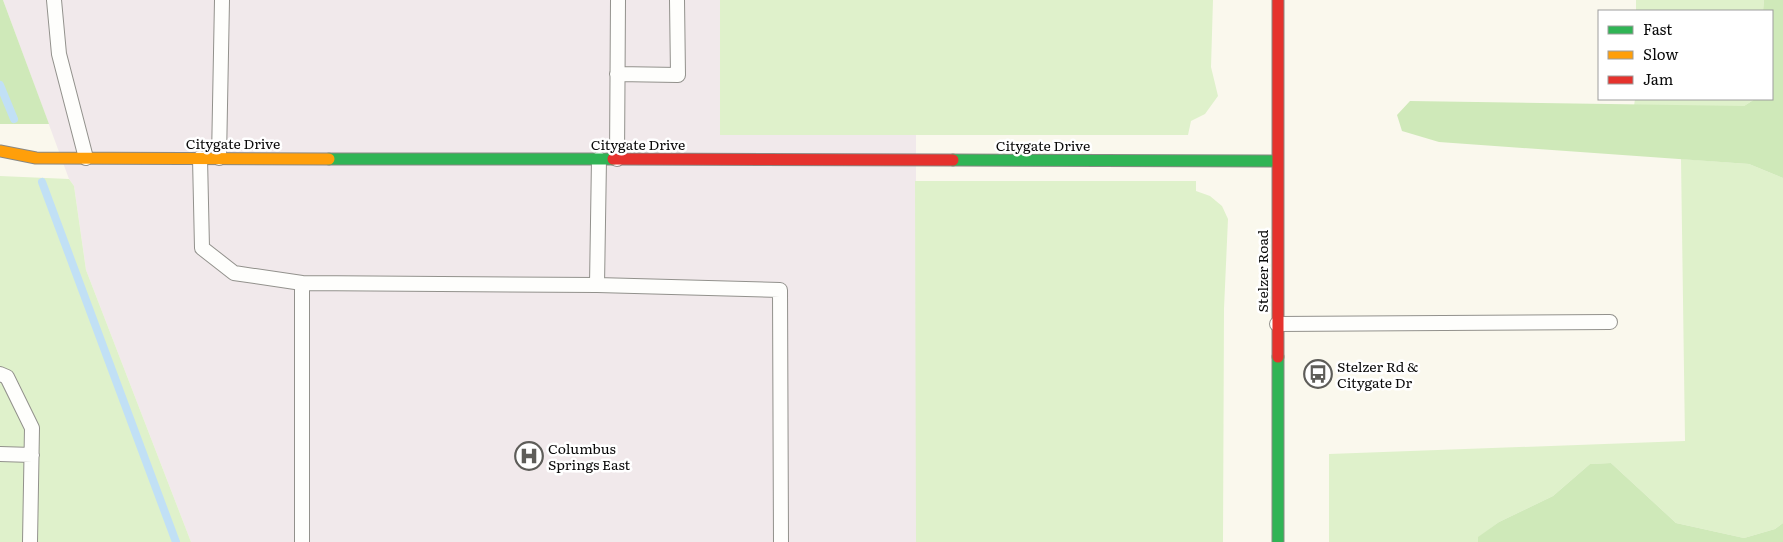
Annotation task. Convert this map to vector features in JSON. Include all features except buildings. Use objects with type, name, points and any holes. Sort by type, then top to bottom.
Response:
[{"type":"street","name":"Stelzer Road","points":[[1278,0],[1278,542]]},
{"type":"street","name":"Citygate Drive","points":[[0,151],[36,158],[1278,161]]},
{"type":"lane","points":[[54,0],[59,54],[86,158]]},
{"type":"lane","points":[[218,158],[222,0]]},
{"type":"lane","points":[[617,159],[618,0]]},
{"type":"lane","points":[[618,74],[678,75],[677,0]]},
{"type":"lane","points":[[200,158],[202,248],[234,273],[302,283],[597,285],[780,290],[782,542]]},
{"type":"lane","points":[[597,285],[599,159]]},
{"type":"lane","points":[[302,283],[302,542]]},
{"type":"lane","points":[[1278,324],[1610,322]]},
{"type":"lane","points":[[0,374],[7,377],[32,428],[30,542]]},
{"type":"lane","points":[[0,454],[32,455]]},
{"type":"shaded area","points":[[3,0],[720,0],[720,135],[916,134],[916,542],[191,542],[86,270],[74,186],[69,179]]},
{"type":"green space","points":[[0,0],[3,0],[49,124],[0,124]]},
{"type":"green space","points":[[720,0],[1213,0],[1211,67],[1218,96],[1205,114],[1191,121],[1188,135],[720,135]]},
{"type":"green space","points":[[1636,0],[1764,0],[1763,10],[1636,10]]},
{"type":"green space","points":[[1764,0],[1783,0],[1783,178],[1749,164],[1439,142],[1402,131],[1397,115],[1410,101],[1744,106],[1753,100],[1773,100],[1773,10],[1763,10]]},
{"type":"green space","points":[[1635,100],[1753,100],[1744,106],[1634,106]]},
{"type":"green space","points":[[1681,159],[1749,164],[1783,178],[1783,523],[1775,529],[1744,538],[1676,523],[1611,463],[1590,464],[1553,496],[1499,522],[1479,537],[1478,542],[1329,542],[1329,454],[1685,441]]},
{"type":"green space","points":[[0,176],[69,179],[74,186],[86,270],[191,542],[0,542]]},
{"type":"green space","points":[[915,181],[1196,181],[1196,191],[1210,196],[1222,206],[1228,219],[1224,309],[1223,542],[916,542]]},
{"type":"green space","points":[[1611,463],[1676,523],[1744,538],[1775,529],[1783,523],[1783,542],[1478,542],[1478,537],[1499,522],[1553,496],[1590,464]]},
{"type":"waterway","points":[[0,85],[14,119]]},
{"type":"waterway","points":[[42,182],[176,542]]},
{"type":"traffic: fast","points":[[329,159],[613,159]]},
{"type":"traffic: fast","points":[[953,160],[1277,161]]},
{"type":"traffic: fast","points":[[1278,357],[1278,542]]},
{"type":"traffic: slow","points":[[0,151],[36,158],[329,159]]},
{"type":"traffic: jam","points":[[1278,0],[1278,357]]},
{"type":"traffic: jam","points":[[613,159],[953,160]]},
{"type":"place","name":"Stelzer Rd & Citygate Dr","points":[[1318,374]]},
{"type":"place","name":"Columbus Springs East","points":[[529,456]]}]
